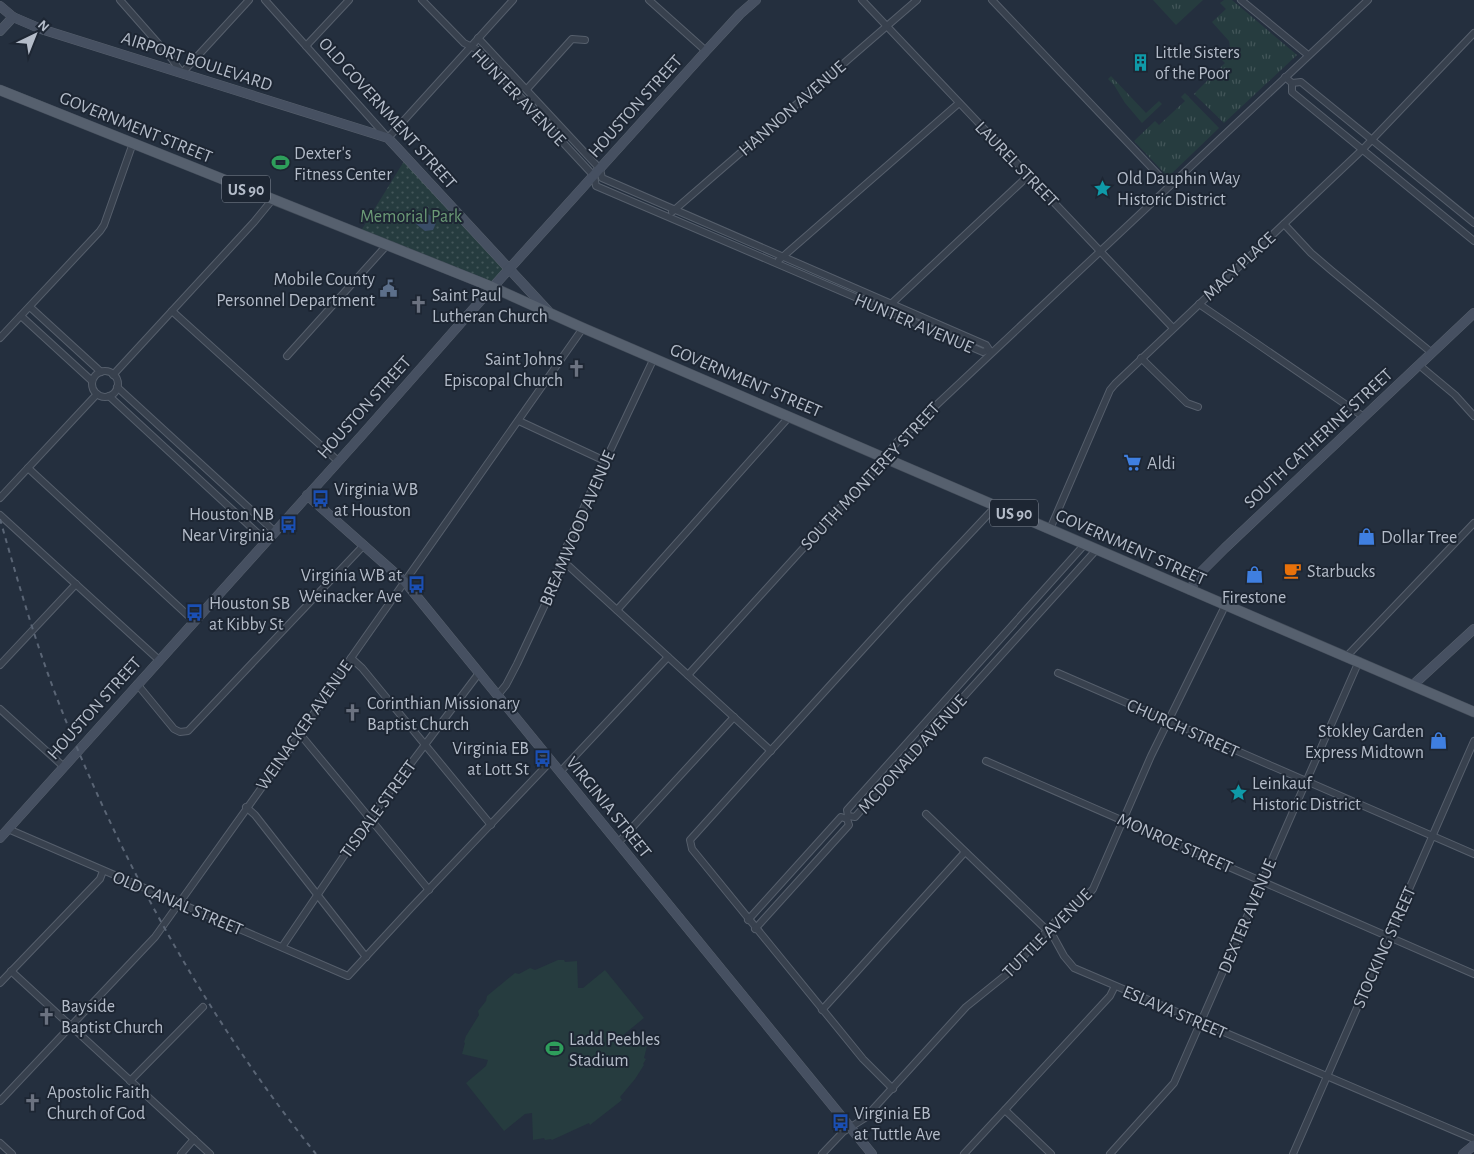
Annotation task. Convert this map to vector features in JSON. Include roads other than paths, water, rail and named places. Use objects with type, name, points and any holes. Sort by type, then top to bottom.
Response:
[{"type":"main road","name":"GOVERNMENT STREET","points":[[0,90],[492,287],[1474,712]]},
{"type":"street","points":[[120,0],[182,73],[249,0]]},
{"type":"street","name":"OLD GOVERNMENT STREET","points":[[265,0],[388,138],[550,313]]},
{"type":"street","points":[[306,46],[349,0]]},
{"type":"street","name":"HUNTER AVENUE","points":[[422,0],[464,43],[476,49],[597,173],[602,178],[986,345],[990,351],[983,352],[887,312],[596,186],[597,173],[527,89],[478,38]]},
{"type":"street","points":[[388,138],[513,0]]},
{"type":"street","points":[[648,0],[706,51]]},
{"type":"street","name":"HOUSTON STREET","points":[[0,838],[492,287],[740,14],[756,0]]},
{"type":"street","name":"LAUREL STREET","points":[[862,0],[1173,328]]},
{"type":"street","name":"HANNON AVENUE","points":[[668,217],[673,210],[917,0]]},
{"type":"street","points":[[992,0],[1169,186]]},
{"type":"street","points":[[1241,0],[1308,55]]},
{"type":"street","name":"SOUTH MONTEREY STREET","points":[[688,675],[897,442],[990,351],[1368,0]]},
{"type":"street","name":"AIRPORT BOULEVARD","points":[[0,6],[13,17],[41,29],[388,138]]},
{"type":"street","points":[[0,31],[13,17]]},
{"type":"street","name":"MACY PLACE","points":[[1050,529],[1110,390],[1141,358],[1373,140],[1474,33]]},
{"type":"street","points":[[527,89],[572,39],[585,40]]},
{"type":"street","points":[[1285,77],[1292,83],[1301,82],[1474,223]]},
{"type":"street","points":[[1292,83],[1292,92],[1474,241]]},
{"type":"street","points":[[777,264],[781,256],[959,103]]},
{"type":"street","points":[[0,338],[104,225],[133,143]]},
{"type":"street","points":[[887,312],[891,304],[1028,176]]},
{"type":"street","points":[[113,375],[272,200]]},
{"type":"street","points":[[1284,224],[1311,253],[1432,353]]},
{"type":"street","points":[[287,356],[387,245]]},
{"type":"street","points":[[1199,304],[1364,417]]},
{"type":"street","points":[[30,307],[101,372]]},
{"type":"street","points":[[172,311],[338,461]]},
{"type":"street","name":"SOUTH CATHERINE STREET","points":[[1190,590],[1200,573],[1225,548],[1474,314]]},
{"type":"street","points":[[21,316],[92,381],[93,388],[97,394],[103,397],[110,396],[117,387],[117,381],[113,375],[107,372],[101,372],[92,381]]},
{"type":"street","name":"WEINACKER AVENUE","points":[[0,1101],[155,937],[246,807],[300,734],[351,658],[583,328]]},
{"type":"street","name":"BREAMWOOD AVENUE","points":[[497,696],[506,685],[517,664],[558,577],[561,559],[654,358]]},
{"type":"street","points":[[1141,358],[1187,403],[1198,407]]},
{"type":"street","points":[[1419,365],[1455,394],[1474,416]]},
{"type":"street","points":[[117,387],[274,531]]},
{"type":"street","points":[[0,498],[97,394]]},
{"type":"street","points":[[110,396],[266,541]]},
{"type":"street","points":[[617,610],[789,417]]},
{"type":"street","points":[[519,421],[605,461]]},
{"type":"street","points":[[178,460],[187,451]]},
{"type":"street","points":[[28,468],[194,621]]},
{"type":"street","name":"VIRGINIA STREET","points":[[307,495],[405,582],[872,1154]]},
{"type":"street","points":[[893,1089],[863,1060],[755,929],[692,850],[690,840],[904,604],[996,506]]},
{"type":"street","points":[[0,515],[159,660]]},
{"type":"street","points":[[1347,656],[1474,522]]},
{"type":"street","name":"MCDONALD AVENUE","points":[[1085,544],[847,810],[848,816],[855,817],[1097,549]]},
{"type":"street","points":[[137,684],[174,729],[180,732],[188,731],[364,545]]},
{"type":"street","points":[[561,559],[734,717],[773,748]]},
{"type":"street","points":[[0,665],[76,584]]},
{"type":"street","name":"TUTTLE AVENUE","points":[[822,1154],[842,1132],[865,1118],[966,1007],[1007,974],[1065,911],[1085,898],[1093,889],[1168,721],[1226,606]]},
{"type":"street","points":[[1413,685],[1474,629]]},
{"type":"street","points":[[560,772],[668,657]]},
{"type":"street","points":[[351,658],[362,668],[491,825]]},
{"type":"street","name":"DEXTER AVENUE","points":[[1110,1154],[1174,1083],[1359,661]]},
{"type":"street","name":"TISDALE STREET","points":[[282,947],[369,819],[479,673]]},
{"type":"street","name":"CHURCH STREET","points":[[1058,673],[1474,854]]},
{"type":"street","points":[[0,709],[64,767]]},
{"type":"street","points":[[618,843],[734,717]]},
{"type":"street","points":[[300,734],[429,890]]},
{"type":"street","name":"STOCKING STREET","points":[[1293,1154],[1474,740]]},
{"type":"street","points":[[246,807],[255,815],[366,957],[551,761]]},
{"type":"street","name":"MONROE STREET","points":[[986,761],[1474,974]]},
{"type":"street","name":"ESLAVA STREET","points":[[926,814],[1053,936],[1064,956],[1074,968],[1474,1139]]},
{"type":"street","name":"MCDONALD AVENUE","points":[[748,920],[841,817],[847,819],[849,825],[755,929]]},
{"type":"street","name":"OLD CANAL STREET","points":[[8,829],[348,976],[366,957]]},
{"type":"street","points":[[822,1010],[965,852]]},
{"type":"street","points":[[0,983],[100,879],[103,871]]},
{"type":"street","points":[[11,971],[210,1154]]},
{"type":"street","points":[[964,1154],[1110,996],[1115,986]]},
{"type":"street","points":[[130,1081],[203,1007]]},
{"type":"street","points":[[1005,1110],[1051,1154]]},
{"type":"street","points":[[181,1154],[194,1139]]},
{"type":"street","points":[[0,1143],[12,1154]]},
{"type":"street","points":[[1463,1154],[1474,1145]]},
{"type":"water","points":[[421,212],[428,214],[435,221],[433,230],[425,231],[416,224],[415,217]]},
{"type":"railway","points":[[0,519],[35,637],[51,683],[111,825],[140,883],[204,996],[239,1050],[316,1154]]},
{"type":"place","name":"Little Sisters of the Poor","points":[[1141,62]]},
{"type":"place","name":"Dexter's Fitness Center","points":[[280,163]]},
{"type":"place","name":"Old Dauphin Way Historic District","points":[[1103,188]]},
{"type":"place","name":"Mobile County Personnel Department","points":[[389,289]]},
{"type":"place","name":"Saint Paul Lutheran Church","points":[[418,305]]},
{"type":"place","name":"Saint Johns Episcopal Church","points":[[577,369]]},
{"type":"place","name":"Aldi","points":[[1133,463]]},
{"type":"place","name":"Virginia WB at Houston","points":[[320,499]]},
{"type":"place","name":"Houston NB Near Virginia","points":[[288,524]]},
{"type":"place","name":"Dollar Tree","points":[[1367,537]]},
{"type":"place","name":"Starbucks","points":[[1293,571]]},
{"type":"place","name":"Firestone","points":[[1254,574]]},
{"type":"place","name":"Virginia WB at Weinacker Ave","points":[[416,585]]},
{"type":"place","name":"Houston SB at Kibby St","points":[[195,613]]},
{"type":"place","name":"Corinthian Missionary Baptist Church","points":[[353,713]]},
{"type":"place","name":"Stokley Garden Express Midtown","points":[[1438,741]]},
{"type":"place","name":"Virginia EB at Lott St","points":[[543,758]]},
{"type":"place","name":"Leinkauf Historic District","points":[[1238,793]]},
{"type":"place","name":"Bayside Baptist Church","points":[[47,1016]]},
{"type":"place","name":"Ladd Peebles Stadium","points":[[555,1049]]},
{"type":"place","name":"Apostolic Faith Church of God","points":[[33,1102]]},
{"type":"place","name":"Virginia EB at Tuttle Ave","points":[[840,1123]]},
{"type":"park label","name":"Memorial Park","points":[[411,216]]}]
